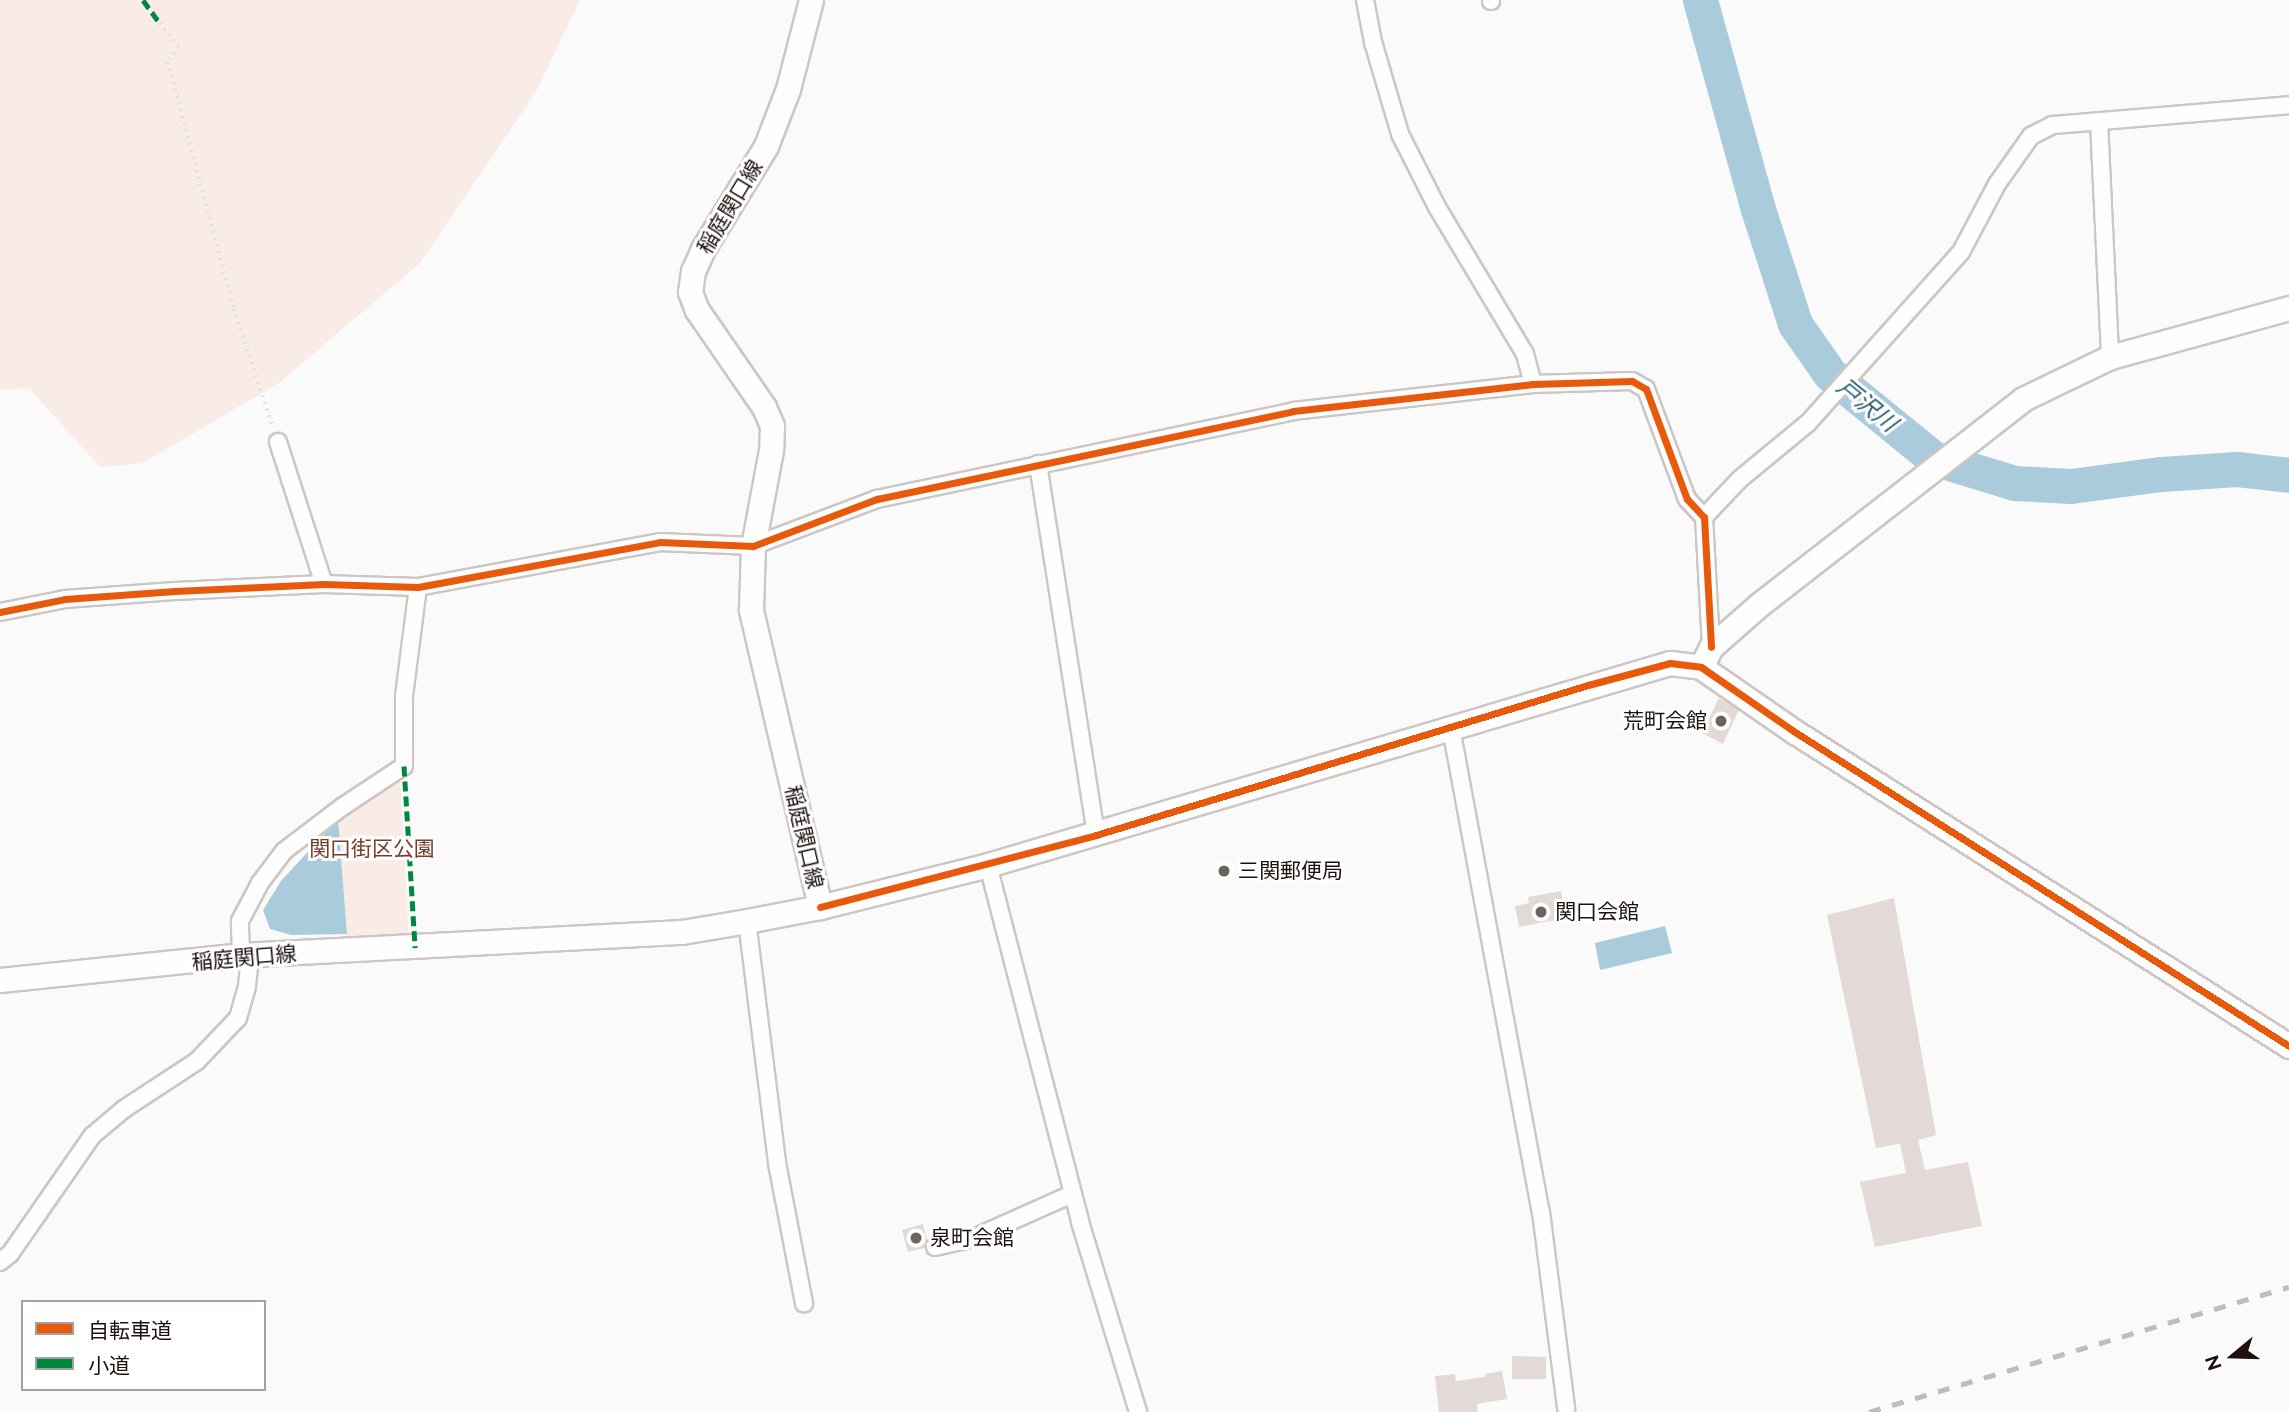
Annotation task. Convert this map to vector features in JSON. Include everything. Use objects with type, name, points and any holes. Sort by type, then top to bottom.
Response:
[{"type":"street","name":"稲庭関口線","points":[[0,980],[246,955],[682,932],[820,907],[751,610],[753,546],[771,450],[772,426],[764,407],[697,310],[690,292],[693,271],[703,249],[766,146],[788,89],[811,0]]},
{"type":"street","points":[[1365,0],[1373,41],[1400,134],[1437,207],[1525,354],[1534,384]]},
{"type":"street","points":[[1703,517],[1740,479],[1808,424],[1876,351],[1961,252],[1997,184],[2031,136],[2053,125],[2289,105]]},
{"type":"street","points":[[2099,121],[2110,357]]},
{"type":"street","points":[[820,907],[1096,835],[1588,685],[1670,663],[1706,657],[1760,604],[2024,399],[2110,357],[2289,308]]},
{"type":"street","points":[[0,612],[78,598],[324,583],[418,587],[660,542],[753,546],[877,499],[1293,411],[1534,384],[1632,381],[1646,390],[1687,499],[1703,517],[1706,657],[1795,732],[2289,1046]]},
{"type":"street","points":[[278,442],[324,583]]},
{"type":"street","points":[[1038,464],[1096,835]]},
{"type":"street","points":[[0,1262],[10,1254],[92,1136],[124,1109],[197,1061],[238,1018],[247,986],[246,955],[240,921],[260,883],[284,851],[342,807],[404,766],[404,696],[418,587]]},
{"type":"street","points":[[1451,728],[1541,1212],[1566,1408]]},
{"type":"street","points":[[988,865],[1072,1194],[1138,1412]]},
{"type":"street","points":[[747,921],[777,1163],[804,1303]]},
{"type":"street","points":[[935,1247],[971,1239],[1072,1194]]},
{"type":"path","points":[[160,23],[179,47],[168,62],[234,309],[278,442]]},
{"type":"green space","points":[[0,0],[580,0],[536,92],[420,263],[279,383],[143,463],[100,467],[29,388],[0,390]]},
{"type":"green space","name":"関口街区公園","points":[[400,775],[409,943],[348,947],[338,819]]},
{"type":"water","points":[[338,819],[347,934],[291,935],[270,929],[263,910],[281,881]]},
{"type":"water","points":[[1665,926],[1672,953],[1600,970],[1595,943]]},
{"type":"building","name":"荒町会館","points":[[1719,698],[1739,710],[1723,744],[1702,733]]},
{"type":"building","name":"関口会館","points":[[1561,891],[1566,918],[1519,927],[1515,906],[1529,903],[1528,897]]},
{"type":"building","points":[[1894,898],[1936,1135],[1918,1140],[1925,1170],[1968,1162],[1982,1226],[1875,1247],[1860,1182],[1906,1173],[1900,1144],[1876,1148],[1827,915]]},
{"type":"building","name":"泉町会館","points":[[923,1224],[927,1240],[925,1248],[908,1252],[902,1230]]},
{"type":"building","points":[[1512,1356],[1546,1357],[1546,1379],[1512,1379]]},
{"type":"building","points":[[1502,1371],[1507,1399],[1477,1404],[1478,1412],[1439,1412],[1435,1376],[1455,1374],[1456,1381],[1485,1377],[1485,1374]]},
{"type":"waterway","name":"戸沢川","points":[[1700,0],[1757,206],[1795,324],[1830,374],[1933,458],[2015,483],[2071,486],[2161,474],[2237,469],[2289,475]]},
{"type":"railway","points":[[1869,1412],[2289,1287]]},
{"type":"marked path","points":[[143,0],[160,23]]},
{"type":"marked path","points":[[404,766],[415,948]]},
{"type":"cycle path","points":[[0,612],[65,599],[175,591],[324,584],[418,587],[660,542],[753,546],[877,499],[1293,411],[1533,384],[1632,381],[1646,389],[1687,499],[1704,517],[1711,647]]},
{"type":"cycle path","points":[[820,907],[1096,835],[1588,685],[1670,663],[1701,667],[1795,732],[2289,1046]]},
{"type":"place","name":"荒町会館","points":[[1721,721]]},
{"type":"place","name":"三関郵便局","points":[[1224,871]]},
{"type":"place","name":"関口会館","points":[[1541,912]]},
{"type":"place","name":"泉町会館","points":[[916,1238]]}]
